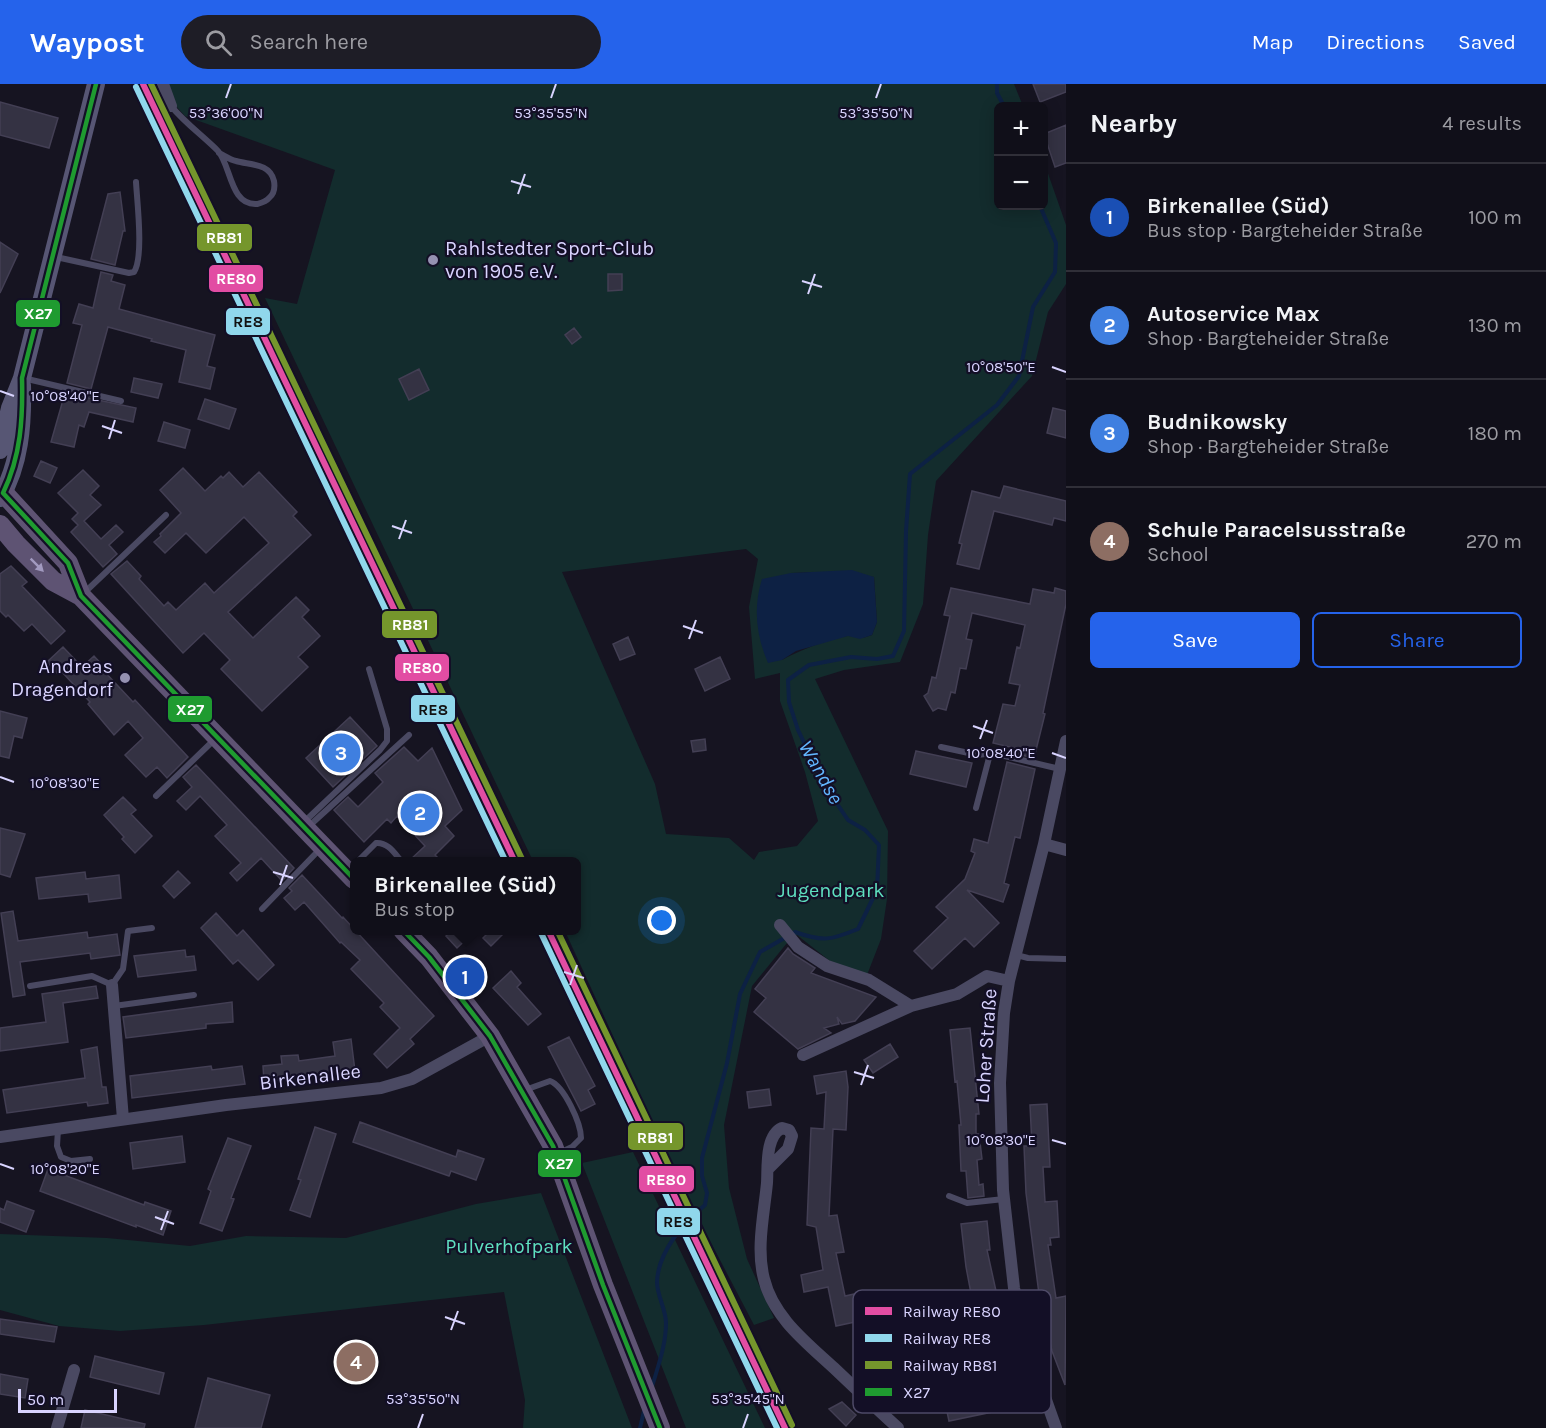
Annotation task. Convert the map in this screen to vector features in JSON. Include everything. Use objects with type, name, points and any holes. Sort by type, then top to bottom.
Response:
[{"type":"main road","points":[[0,450],[5,415],[22,378],[96,84]]},
{"type":"main road","points":[[22,378],[23,412],[14,471],[1,493],[68,563],[81,596]]},
{"type":"main road","points":[[0,525],[53,581],[81,596],[322,846],[350,867]]},
{"type":"main road","points":[[408,935],[429,957],[490,1036],[556,1155],[603,1285],[660,1428]]},
{"type":"street","points":[[163,84],[171,106]]},
{"type":"street","name":"Loher Straße","points":[[1014,1290],[1004,1199],[1000,1083],[1004,1013],[1009,981],[1044,844],[1066,741]]},
{"type":"street","points":[[1044,844],[1066,850]]},
{"type":"street","points":[[780,925],[798,947],[827,966],[869,980],[910,1006]]},
{"type":"street","points":[[803,1056],[910,1006],[957,994],[987,976],[1009,981]]},
{"type":"street","points":[[112,985],[123,1119]]},
{"type":"street","name":"Birkenallee","points":[[0,1137],[123,1119],[381,1088],[412,1079],[490,1036]]},
{"type":"street","points":[[768,1169],[761,1256],[763,1278],[772,1301],[796,1332],[853,1386]]},
{"type":"street","points":[[57,1428],[74,1370]]},
{"type":"street","points":[[882,1413],[898,1428]]},
{"type":"street","name":"Loher Straße","points":[[1051,1413],[1056,1428]]},
{"type":"lane","points":[[171,106],[219,153],[233,161],[266,169],[271,173],[274,190],[269,199],[260,204],[243,200],[219,153]]},
{"type":"lane","points":[[52,256],[129,273],[134,272],[138,263],[139,219],[136,182]]},
{"type":"lane","points":[[22,378],[121,401]]},
{"type":"lane","points":[[81,596],[166,515]]},
{"type":"lane","points":[[304,827],[387,741],[387,729],[369,669]]},
{"type":"lane","points":[[304,827],[409,735]]},
{"type":"lane","points":[[156,796],[217,737]]},
{"type":"lane","points":[[941,747],[978,755],[990,754],[1060,770]]},
{"type":"lane","points":[[976,808],[990,754]]},
{"type":"lane","points":[[364,857],[376,843],[380,842],[387,845],[398,857]]},
{"type":"lane","points":[[262,909],[322,846]]},
{"type":"lane","points":[[30,986],[92,976],[112,985],[123,969],[128,931],[152,928]]},
{"type":"lane","points":[[1016,955],[1028,958],[1066,959]]},
{"type":"lane","points":[[114,1006],[194,995]]},
{"type":"lane","points":[[522,1091],[550,1081],[555,1083],[568,1103],[580,1129],[580,1138],[572,1148],[556,1155]]},
{"type":"lane","points":[[58,1130],[57,1146],[61,1157],[71,1161],[90,1159]]},
{"type":"lane","points":[[949,1196],[967,1203],[1004,1199]]},
{"type":"green space","name":"Jugendpark","points":[[167,84],[1014,84],[1021,102],[994,102],[994,210],[1048,210],[1048,173],[1066,225],[1066,284],[1048,312],[1032,376],[936,481],[928,535],[923,604],[900,662],[844,670],[815,679],[888,831],[887,899],[881,939],[867,975],[830,961],[797,935],[787,943],[752,986],[724,1125],[729,1188],[747,1259],[774,1318],[754,1325],[684,1191],[567,935],[581,935],[581,857],[531,857],[265,298],[297,304],[335,170],[185,116],[175,105]],"holes":[[[746,549],[758,559],[749,607],[755,679],[780,673],[780,701],[805,772],[818,821],[797,846],[759,852],[754,860],[729,838],[666,834],[655,784],[562,572]],[[818,572],[874,577],[877,622],[872,635],[862,638],[849,636],[835,638],[782,660],[791,573]]]},
{"type":"green space","points":[[633,1152],[765,1428],[686,1428],[582,1163]]},
{"type":"green space","name":"Pulverhofpark","points":[[541,1193],[632,1428],[523,1428],[525,1400],[504,1292],[204,1325],[120,1331],[59,1326],[0,1310],[0,1234],[107,1238],[190,1246],[246,1236],[346,1238],[476,1204]]},
{"type":"water","points":[[852,570],[874,577],[877,622],[872,635],[860,639],[848,636],[796,651],[782,660],[768,663],[758,632],[757,621],[757,600],[762,579],[791,573]]},
{"type":"building","points":[[1033,84],[1066,84],[1066,92],[1040,102]]},
{"type":"building","points":[[0,102],[58,118],[49,148],[0,135]]},
{"type":"building","points":[[1066,125],[1066,163],[1055,167],[1048,146],[1048,132]]},
{"type":"building","points":[[120,192],[125,231],[123,231],[115,265],[91,259],[108,194]]},
{"type":"building","points":[[0,242],[18,254],[0,293]]},
{"type":"building","points":[[101,272],[113,275],[111,281],[125,285],[119,309],[215,335],[207,366],[215,368],[210,389],[179,382],[186,350],[108,327],[91,389],[67,383],[82,325],[73,323],[79,304],[93,308]]},
{"type":"building","points":[[608,274],[622,274],[622,290],[608,291]]},
{"type":"building","points":[[574,328],[581,337],[572,344],[565,335]]},
{"type":"building","points":[[419,369],[429,390],[409,400],[399,379]]},
{"type":"building","points":[[134,378],[162,384],[158,398],[131,392]]},
{"type":"building","points":[[65,393],[136,408],[133,422],[89,412],[84,427],[79,425],[74,447],[51,442]]},
{"type":"building","points":[[205,399],[236,409],[229,429],[198,419]]},
{"type":"building","points":[[1053,408],[1066,411],[1066,438],[1047,433]]},
{"type":"building","points":[[164,422],[190,430],[185,448],[158,441]]},
{"type":"building","points":[[41,461],[57,468],[50,483],[34,476]]},
{"type":"building","points":[[183,468],[205,491],[221,476],[223,478],[229,472],[243,487],[259,472],[297,512],[293,516],[311,535],[228,612],[253,638],[296,597],[309,610],[302,617],[320,636],[298,657],[308,667],[262,711],[221,669],[230,660],[204,633],[183,653],[111,574],[127,561],[141,576],[139,579],[164,606],[168,602],[176,610],[205,583],[214,593],[269,543],[244,517],[206,553],[186,533],[165,553],[154,542],[181,513],[160,490]]},
{"type":"building","points":[[83,470],[99,486],[90,495],[101,505],[84,521],[101,539],[116,525],[123,532],[109,545],[117,554],[103,567],[71,532],[78,525],[72,519],[78,513],[58,493]]},
{"type":"building","points":[[1004,486],[1066,501],[1066,521],[1054,518],[1052,525],[994,511],[979,569],[957,564],[962,544],[959,543],[972,491],[1000,498]]},
{"type":"building","points":[[11,566],[27,582],[22,586],[65,631],[51,644],[32,624],[24,631],[8,615],[6,617],[0,611],[0,574]]},
{"type":"building","points":[[951,588],[1030,604],[1033,589],[1054,593],[1055,588],[1066,591],[1066,604],[1043,713],[1045,714],[1034,758],[1009,752],[1010,747],[993,743],[1003,704],[1015,706],[1020,685],[1009,683],[1017,647],[1020,648],[1025,625],[972,613],[966,639],[972,640],[966,669],[960,668],[955,693],[951,692],[946,710],[938,708],[933,711],[924,696],[928,693],[932,677],[936,678],[950,616],[944,615]]},
{"type":"building","points":[[628,637],[635,654],[620,660],[613,644]]},
{"type":"building","points":[[63,647],[82,667],[94,656],[105,668],[103,670],[133,702],[135,700],[188,757],[167,778],[157,767],[146,777],[125,755],[143,738],[128,721],[114,735],[88,704],[90,702],[61,671],[58,674],[47,662]]},
{"type":"building","points":[[720,657],[730,679],[705,691],[695,669]]},
{"type":"building","points":[[0,711],[27,718],[22,738],[14,736],[9,758],[0,756]]},
{"type":"building","points":[[350,717],[377,746],[333,787],[306,758]]},
{"type":"building","points":[[705,739],[706,750],[693,752],[691,741]]},
{"type":"building","points":[[404,747],[418,761],[432,748],[462,810],[445,826],[454,836],[435,855],[437,857],[413,857],[425,846],[397,816],[391,823],[387,819],[364,842],[334,810],[348,797],[358,807],[383,782],[375,773]]},
{"type":"building","points":[[916,751],[972,763],[966,787],[910,774]]},
{"type":"building","points":[[1007,762],[1035,769],[1020,838],[1015,837],[1004,883],[1009,885],[1003,902],[967,890],[999,923],[974,947],[965,938],[932,969],[914,951],[948,918],[936,907],[965,879],[975,853],[971,851],[974,839],[988,843]]},
{"type":"building","points":[[196,765],[294,868],[282,881],[261,858],[237,881],[230,873],[241,863],[215,836],[227,825],[200,796],[186,810],[177,801],[192,787],[183,777]]},
{"type":"building","points":[[123,797],[136,810],[131,814],[152,836],[135,853],[104,815]]},
{"type":"building","points":[[0,828],[25,834],[10,877],[0,874]]},
{"type":"building","points":[[178,871],[190,883],[174,898],[163,886]]},
{"type":"building","points":[[85,872],[86,879],[119,875],[121,898],[89,902],[88,894],[39,899],[36,878]]},
{"type":"building","points":[[302,875],[350,925],[350,935],[360,935],[434,1016],[410,1039],[414,1044],[387,1068],[374,1054],[400,1028],[380,1007],[384,1003],[351,969],[360,960],[340,943],[304,902],[295,910],[284,898],[292,891],[289,888]]},
{"type":"building","points":[[13,911],[18,941],[87,932],[88,938],[117,934],[120,955],[91,959],[90,953],[20,962],[25,995],[13,997],[1,913]]},
{"type":"building","points":[[216,913],[237,936],[243,930],[274,965],[258,980],[238,960],[233,964],[201,928]]},
{"type":"building","points":[[447,935],[471,935],[457,948]]},
{"type":"building","points":[[486,935],[502,935],[491,946],[483,938]]},
{"type":"building","points":[[788,948],[793,954],[815,968],[811,973],[876,997],[855,1021],[842,1024],[837,1017],[839,1024],[824,1028],[831,1033],[798,1049],[754,1012],[766,998],[755,989]]},
{"type":"building","points":[[185,950],[186,957],[194,956],[196,970],[138,977],[134,956]]},
{"type":"building","points":[[511,971],[521,983],[517,987],[541,1014],[528,1025],[493,988]]},
{"type":"building","points":[[96,986],[98,998],[63,1003],[68,1042],[0,1051],[0,1028],[46,1022],[42,994]]},
{"type":"building","points":[[232,1002],[233,1022],[206,1024],[206,1028],[126,1038],[123,1017]]},
{"type":"building","points":[[970,1028],[979,1114],[976,1114],[976,1134],[979,1134],[982,1159],[977,1160],[979,1185],[983,1184],[984,1196],[968,1198],[966,1171],[961,1171],[959,1125],[961,1125],[950,1030]]},
{"type":"building","points":[[569,1037],[595,1086],[588,1090],[595,1104],[581,1111],[548,1047]]},
{"type":"building","points":[[351,1039],[355,1071],[264,1082],[263,1066],[282,1064],[281,1056],[298,1055],[299,1061],[335,1056],[333,1042]]},
{"type":"building","points":[[890,1044],[898,1057],[873,1073],[864,1060]]},
{"type":"building","points":[[97,1047],[102,1087],[106,1087],[108,1103],[88,1106],[87,1102],[7,1113],[3,1090],[85,1078],[81,1050]]},
{"type":"building","points":[[211,1066],[212,1070],[242,1066],[245,1084],[132,1098],[130,1076]]},
{"type":"building","points":[[846,1071],[848,1087],[846,1130],[833,1129],[829,1216],[837,1215],[844,1252],[836,1253],[845,1296],[853,1294],[853,1322],[836,1326],[828,1287],[804,1292],[801,1275],[823,1270],[816,1227],[807,1225],[811,1128],[824,1129],[826,1092],[817,1094],[814,1076]]},
{"type":"building","points":[[769,1089],[771,1105],[749,1108],[747,1092]]},
{"type":"building","points":[[1047,1104],[1050,1167],[1043,1167],[1045,1202],[1057,1201],[1059,1237],[1050,1238],[1051,1245],[1048,1245],[1056,1298],[1066,1296],[1065,1385],[1051,1347],[1051,1290],[1038,1290],[1026,1193],[1024,1146],[1032,1146],[1030,1105]]},
{"type":"building","points":[[360,1122],[456,1157],[458,1150],[484,1159],[476,1180],[451,1171],[449,1176],[353,1142]]},
{"type":"building","points":[[315,1127],[336,1134],[310,1217],[290,1210],[301,1180],[298,1179]]},
{"type":"building","points":[[182,1136],[185,1162],[133,1169],[130,1143]]},
{"type":"building","points":[[228,1138],[251,1146],[231,1198],[234,1199],[222,1231],[200,1223],[211,1191],[208,1189]]},
{"type":"building","points":[[48,1169],[144,1205],[145,1202],[171,1211],[163,1235],[40,1191]]},
{"type":"building","points":[[7,1201],[34,1211],[26,1232],[0,1222],[0,1208],[4,1210]]},
{"type":"building","points":[[987,1221],[990,1250],[987,1250],[996,1290],[970,1290],[961,1224]]},
{"type":"building","points":[[0,1319],[57,1327],[54,1342],[0,1334]]},
{"type":"building","points":[[95,1356],[164,1373],[159,1394],[90,1377]]},
{"type":"building","points":[[0,1374],[28,1379],[25,1398],[0,1394]]},
{"type":"building","points":[[208,1378],[270,1395],[261,1428],[195,1428]]},
{"type":"building","points":[[842,1402],[856,1415],[846,1426],[829,1409]]},
{"type":"building","points":[[85,1410],[145,1424],[144,1428],[81,1428]]},
{"type":"building","points":[[947,1413],[987,1413],[949,1421]]},
{"type":"waterway","name":"Wandse","points":[[997,84],[997,93],[1002,102]]},
{"type":"waterway","name":"Wandse","points":[[652,1387],[666,1331],[666,1318],[657,1287],[658,1271],[667,1249],[680,1229],[705,1205],[707,1193],[702,1176],[702,1158],[727,1063],[740,994],[760,952],[795,932],[827,938],[841,936],[858,929],[877,890],[879,845],[865,830],[848,820],[825,786],[798,730],[789,702],[788,680],[809,665],[851,657],[877,659],[893,656],[904,631],[906,531],[910,474],[997,405],[1019,376],[1033,307],[1055,272],[1056,243],[1042,210]]},
{"type":"waterway","name":"Wandse","points":[[640,1428],[644,1411]]},
{"type":"rail line","name":"RE80","points":[[143,84],[513,857]]},
{"type":"rail line","name":"RB81","points":[[151,84],[521,857]]},
{"type":"rail line","name":"RE8","points":[[136,87],[504,857]]},
{"type":"rail line","name":"RE8","points":[[542,935],[777,1428]]},
{"type":"rail line","name":"RE80","points":[[550,935],[785,1428]]},
{"type":"rail line","name":"RB81","points":[[559,935],[792,1425]]},
{"type":"transit line","name":"X27","points":[[96,84],[22,378],[20,437],[14,465],[3,493],[68,563],[81,596],[350,875]]},
{"type":"transit line","name":"X27","points":[[408,935],[429,957],[490,1036],[553,1146],[603,1285],[660,1428]]},
{"type":"place","name":"Rahlstedter Sport-Club von 1905 e.V.","points":[[433,260]]},
{"type":"place","name":"Andreas Dragendorf","points":[[125,678]]},
{"type":"place","name":"Budnikowsky","points":[[341,753]]},
{"type":"place","name":"Autoservice Max","points":[[420,813]]},
{"type":"place","name":"Birkenallee (Süd)","points":[[465,977]]},
{"type":"place","name":"Schule Paracelsusstraße","points":[[356,1362]]}]
